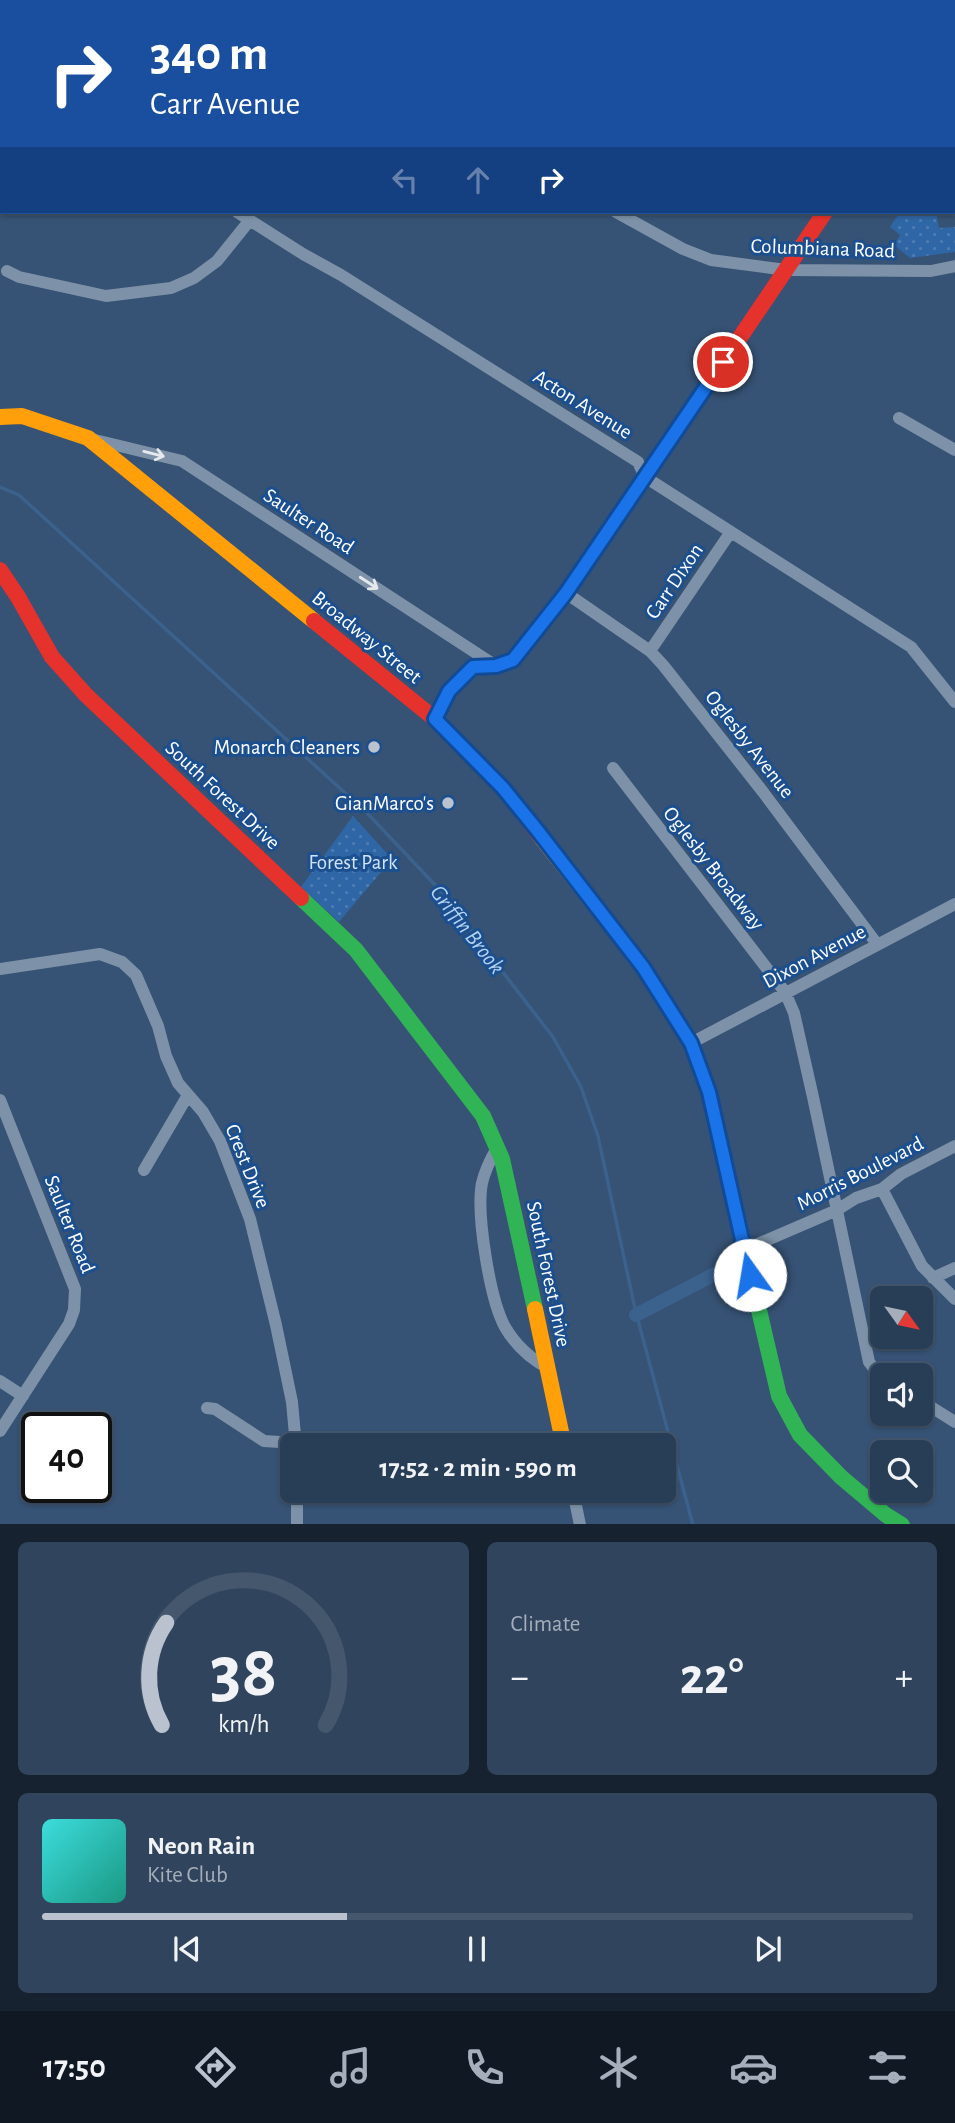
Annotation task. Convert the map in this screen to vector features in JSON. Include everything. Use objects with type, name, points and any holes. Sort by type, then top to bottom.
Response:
[{"type":"street","name":"Acton Avenue","points":[[240,214],[638,462],[645,477],[911,647],[955,702]]},
{"type":"street","name":"Columbiana Road","points":[[620,214],[683,249],[711,260],[786,270],[931,271],[955,266]]},
{"type":"street","points":[[435,719],[449,691],[473,667],[496,666],[513,660],[566,593],[824,214]]},
{"type":"street","points":[[7,271],[19,277],[106,296],[171,288],[194,278],[217,261],[250,220]]},
{"type":"street","name":"Broadway Street","points":[[0,417],[22,416],[88,438],[435,719],[503,788],[537,830],[643,967],[691,1043],[709,1092],[779,1396],[800,1435],[841,1478],[894,1522]]},
{"type":"street","points":[[900,418],[955,450]]},
{"type":"street","name":"Saulter Road","points":[[88,438],[182,461],[496,666]]},
{"type":"street","name":"Carr Dixon","points":[[650,651],[730,533]]},
{"type":"street","name":"South Forest Drive","points":[[0,570],[52,657],[86,695],[356,950],[483,1116],[502,1159],[561,1433]]},
{"type":"street","name":"Oglesby Avenue","points":[[566,593],[650,651],[755,782],[877,944]]},
{"type":"street","name":"Oglesby Broadway","points":[[613,768],[785,992],[794,1013],[857,1314],[870,1363]]},
{"type":"street","name":"Dixon Avenue","points":[[691,1043],[955,904]]},
{"type":"street","name":"Crest Drive","points":[[0,969],[100,954],[122,962],[136,975],[178,1083],[203,1112],[220,1141],[250,1219],[284,1363],[295,1433]]},
{"type":"street","points":[[144,1170],[188,1095]]},
{"type":"street","name":"Saulter Road","points":[[0,1100],[75,1289],[74,1310],[69,1324],[0,1431]]},
{"type":"street","name":"Morris Boulevard","points":[[744,1250],[837,1210],[856,1198],[882,1189],[901,1174],[955,1146]]},
{"type":"street","name":"South Forest Drive","points":[[497,1148],[487,1165],[480,1205],[496,1306],[504,1325],[519,1347],[533,1360],[548,1368]]},
{"type":"street","points":[[882,1189],[922,1266],[955,1299]]},
{"type":"street","points":[[933,1278],[955,1268]]},
{"type":"street","points":[[0,1381],[23,1396]]},
{"type":"street","points":[[207,1408],[215,1409],[264,1441],[280,1442]]},
{"type":"street","points":[[933,1408],[955,1422]]},
{"type":"street","points":[[297,1503],[297,1524]]},
{"type":"street","points":[[576,1503],[580,1524]]},
{"type":"green space","points":[[899,214],[936,214],[939,228],[955,227],[955,252],[910,258],[894,245],[900,235],[890,227]]},
{"type":"green space","name":"Forest Park","points":[[353,816],[392,859],[339,922],[301,887]]},
{"type":"waterway","name":"Griffin Brook","points":[[0,487],[19,495],[368,814],[437,887],[553,1037],[581,1087],[598,1136],[635,1309],[693,1524]]},
{"type":"waterway","points":[[636,1315],[732,1265]]},
{"type":"traffic: fast","points":[[435,719],[449,691],[473,667],[496,666],[513,660],[566,593],[642,482]]},
{"type":"traffic: fast","points":[[301,898],[356,950],[483,1116],[502,1159],[535,1309]]},
{"type":"traffic: fast","points":[[755,1293],[779,1396],[800,1435],[841,1477],[900,1524]]},
{"type":"traffic: slow","points":[[0,417],[22,416],[88,438],[314,621]]},
{"type":"traffic: slow","points":[[540,836],[643,967],[691,1043],[709,1092],[755,1293]]},
{"type":"traffic: slow","points":[[535,1309],[561,1433]]},
{"type":"traffic: jam","points":[[642,482],[824,214]]},
{"type":"traffic: jam","points":[[0,570],[52,657],[86,695],[301,898]]},
{"type":"traffic: jam","points":[[314,621],[435,719],[503,788],[540,836]]},
{"type":"place","name":"Monarch Cleaners","points":[[374,747]]},
{"type":"place","name":"GianMarco's","points":[[448,803]]},
{"type":"route","points":[[723,362],[566,593],[513,660],[496,666],[473,667],[449,691],[435,719],[503,788],[537,830],[643,967],[691,1043],[709,1092],[750,1275]]}]
